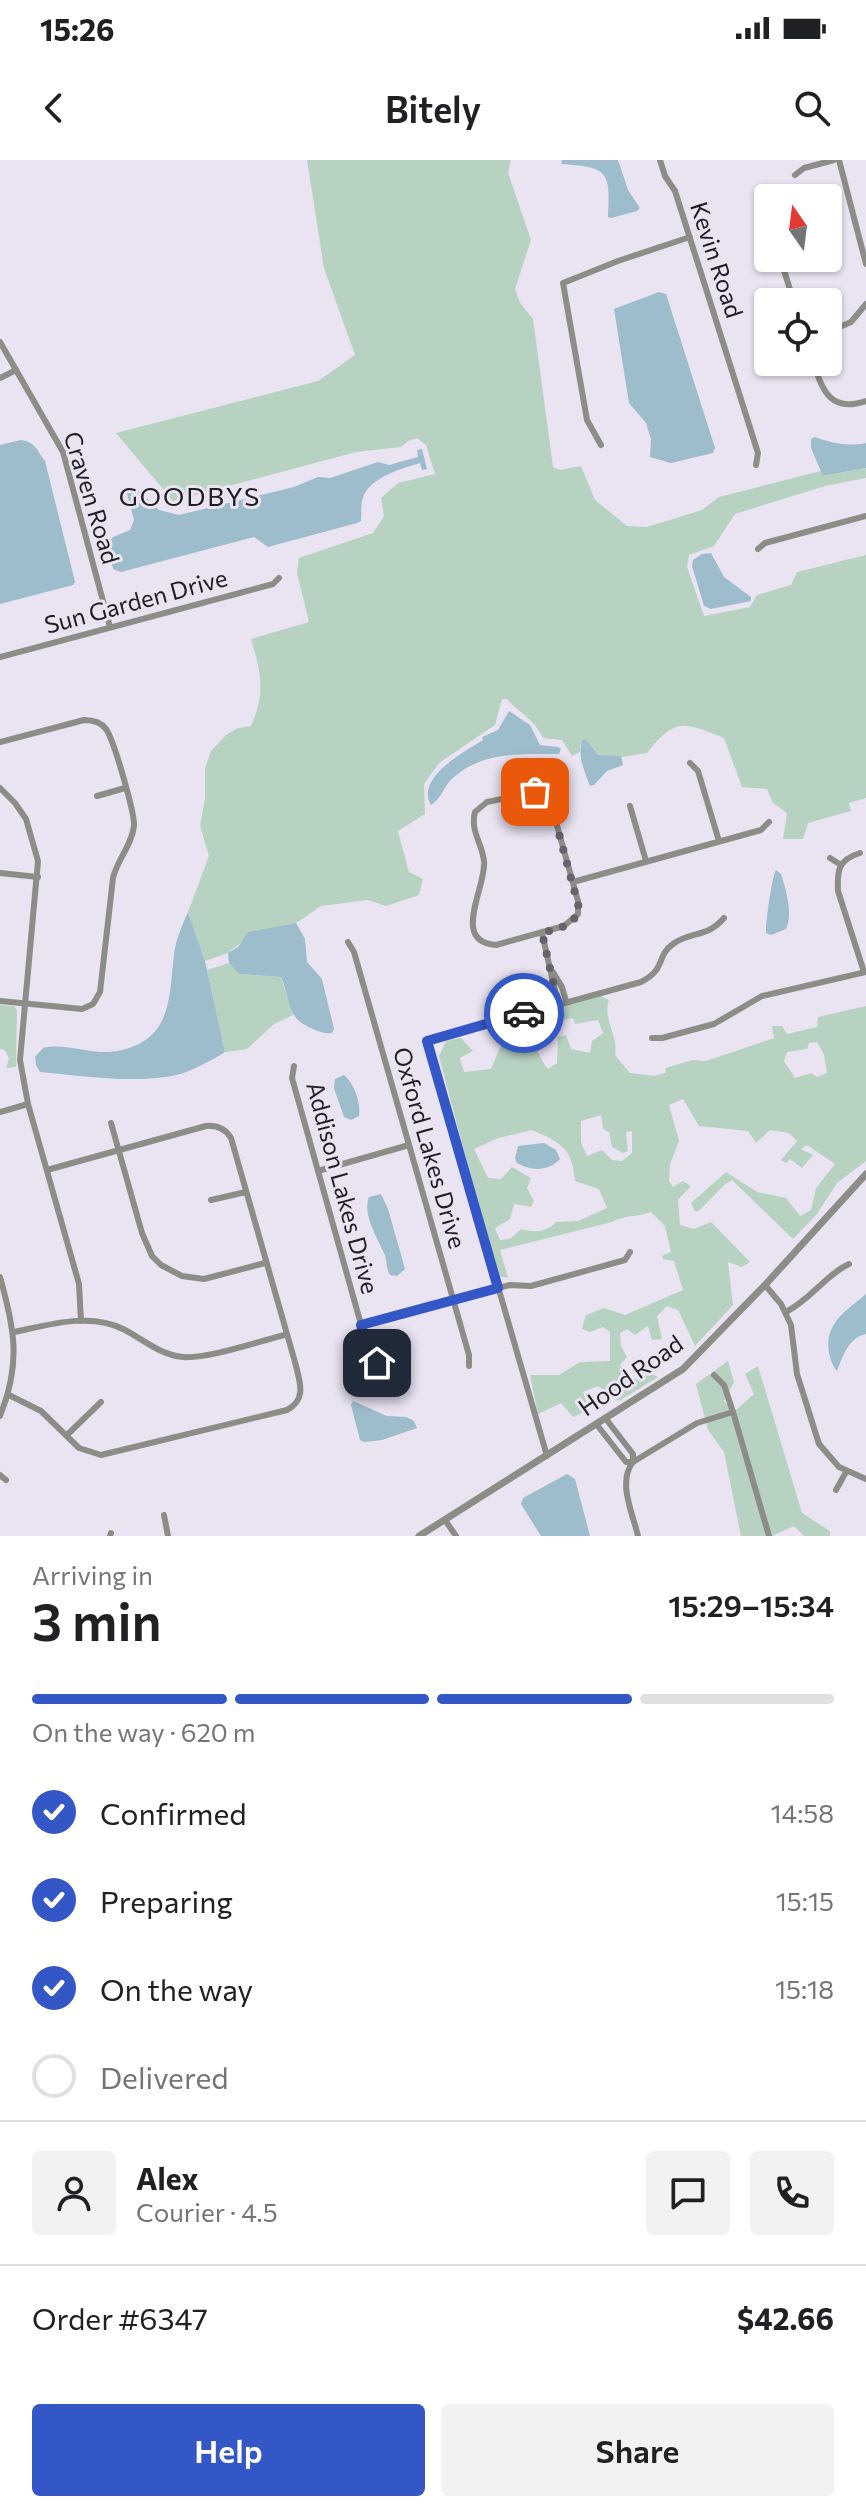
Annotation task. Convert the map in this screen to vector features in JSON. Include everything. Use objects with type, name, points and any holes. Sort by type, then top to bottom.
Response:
[{"type":"street","name":"Kevin Road","points":[[660,160],[665,176],[675,191],[758,453],[756,465]]},
{"type":"street","points":[[795,175],[804,168],[836,160],[866,264]]},
{"type":"street","points":[[601,445],[587,420],[563,283],[690,237]]},
{"type":"street","points":[[842,326],[851,322],[866,304]]},
{"type":"street","name":"Craven Road","points":[[0,342],[63,452],[110,627]]},
{"type":"street","points":[[0,378],[16,370]]},
{"type":"street","points":[[818,376],[831,399],[844,405],[866,401]]},
{"type":"street","points":[[758,549],[765,543],[866,516]]},
{"type":"street","name":"Sun Garden Drive","points":[[0,657],[273,584],[279,578]]},
{"type":"street","points":[[0,742],[84,720],[96,721],[109,733],[134,820],[133,833],[117,862],[113,878],[100,992],[93,1004],[82,1009],[0,1001]]},
{"type":"street","points":[[690,763],[698,771],[719,841]]},
{"type":"street","points":[[0,788],[20,810],[31,831],[38,861],[20,1060],[28,1104],[79,1284],[81,1321]]},
{"type":"street","points":[[97,796],[125,788]]},
{"type":"street","points":[[535,792],[547,798],[573,882],[578,914],[570,924],[496,945],[481,941],[472,924],[485,864],[473,821],[475,812],[487,802],[535,792]]},
{"type":"street","points":[[630,806],[646,861]]},
{"type":"street","points":[[573,882],[761,830],[769,822]]},
{"type":"street","points":[[652,1038],[714,1024],[750,1001],[771,993],[865,972],[838,891],[841,865],[847,858],[860,853]]},
{"type":"street","points":[[830,858],[841,865]]},
{"type":"street","points":[[0,873],[38,877]]},
{"type":"street","points":[[547,1456],[427,1041],[651,977],[657,971],[664,953],[674,943],[709,931],[724,918]]},
{"type":"street","points":[[542,933],[558,1004]]},
{"type":"street","name":"Oxford Lakes Drive","points":[[348,942],[354,952],[469,1355],[469,1366]]},
{"type":"street","points":[[553,972],[566,1001]]},
{"type":"street","name":"Addison Lakes Drive","points":[[294,1066],[292,1078],[361,1325],[369,1353],[377,1363]]},
{"type":"street","points":[[0,1112],[28,1104]]},
{"type":"street","points":[[111,1123],[146,1245],[161,1265],[182,1276],[204,1279],[265,1263]]},
{"type":"street","points":[[9,1395],[35,1406],[85,1451],[107,1454],[287,1410],[295,1406],[301,1395],[295,1362],[231,1138],[225,1130],[206,1126],[47,1170]]},
{"type":"street","points":[[318,1171],[409,1145]]},
{"type":"street","name":"Hood Road","points":[[419,1536],[683,1369],[866,1174]]},
{"type":"street","points":[[211,1200],[246,1192]]},
{"type":"street","points":[[361,1325],[498,1288],[545,1282],[625,1260],[630,1252]]},
{"type":"street","points":[[786,1312],[810,1297],[838,1268],[849,1264]]},
{"type":"street","points":[[0,1277],[14,1332],[15,1361],[9,1395],[0,1416]]},
{"type":"street","points":[[765,1285],[786,1312],[793,1334],[797,1374],[816,1437],[825,1453],[846,1472],[866,1479]]},
{"type":"street","points":[[14,1332],[81,1321],[103,1323],[121,1328],[158,1350],[180,1357],[198,1356],[285,1335]]},
{"type":"street","points":[[714,1375],[724,1385],[769,1536]]},
{"type":"street","points":[[67,1435],[101,1402]]},
{"type":"street","points":[[638,1536],[626,1486],[628,1468],[697,1423],[733,1412]]},
{"type":"street","points":[[606,1419],[633,1454],[633,1462]]},
{"type":"street","points":[[597,1425],[626,1462],[633,1462]]},
{"type":"street","points":[[612,1445],[620,1440]]},
{"type":"street","points":[[836,1490],[846,1472]]},
{"type":"street","points":[[164,1515],[168,1536]]},
{"type":"street","points":[[445,1520],[456,1536]]},
{"type":"green space","points":[[307,160],[511,160],[508,173],[531,240],[515,289],[520,303],[533,319],[553,467],[560,470],[581,466],[595,500],[627,526],[647,527],[702,510],[719,497],[821,471],[824,476],[866,468],[866,478],[825,486],[735,514],[714,546],[689,555],[687,567],[704,616],[750,607],[757,595],[791,585],[797,572],[866,555],[866,798],[849,803],[851,811],[808,823],[803,839],[783,839],[787,813],[773,803],[767,789],[742,787],[724,738],[681,726],[666,733],[647,753],[622,757],[598,755],[585,740],[580,752],[572,756],[562,740],[543,738],[531,721],[507,699],[502,699],[495,725],[439,763],[424,784],[425,814],[398,831],[409,872],[423,879],[419,895],[386,906],[368,900],[321,906],[296,923],[244,940],[228,953],[205,961],[188,912],[209,856],[200,826],[205,798],[205,768],[211,751],[226,735],[238,728],[251,726],[256,714],[260,682],[251,639],[309,622],[297,573],[299,558],[373,533],[384,516],[381,498],[398,483],[435,474],[426,445],[417,438],[401,447],[356,452],[173,501],[116,433],[318,381],[355,355],[324,268]]},
{"type":"green space","points":[[229,963],[239,974],[281,977],[293,1015],[274,1024],[247,1049],[225,1052],[207,970]]},
{"type":"green space","points":[[600,996],[609,1000],[607,1007],[615,1055],[630,1073],[654,1076],[665,1073],[666,1068],[692,1060],[706,1061],[774,1038],[772,1026],[782,1026],[787,1034],[817,1027],[818,1017],[866,1006],[866,1161],[837,1183],[817,1214],[793,1239],[732,1180],[699,1211],[695,1211],[691,1203],[726,1172],[757,1192],[786,1198],[800,1216],[811,1210],[816,1188],[835,1164],[807,1145],[801,1149],[813,1155],[802,1168],[790,1159],[786,1163],[781,1160],[797,1141],[789,1133],[770,1130],[756,1143],[748,1131],[699,1126],[683,1099],[669,1105],[679,1141],[670,1164],[669,1181],[673,1187],[683,1181],[691,1186],[678,1200],[680,1225],[694,1229],[711,1222],[750,1262],[742,1267],[728,1262],[733,1305],[695,1346],[678,1310],[667,1306],[657,1316],[662,1339],[652,1340],[648,1326],[635,1335],[627,1329],[620,1333],[621,1346],[627,1357],[620,1365],[635,1379],[652,1374],[658,1377],[619,1401],[598,1386],[583,1392],[589,1410],[573,1417],[561,1403],[538,1414],[530,1375],[559,1375],[580,1362],[610,1361],[610,1332],[603,1327],[590,1332],[582,1329],[586,1315],[604,1308],[625,1315],[683,1290],[674,1261],[662,1256],[671,1252],[665,1226],[651,1212],[500,1250],[508,1278],[497,1276],[439,1056],[446,1041],[461,1038],[473,1051],[460,1058],[464,1072],[491,1069],[502,1043],[501,1023],[538,1013],[536,1042],[548,1069],[557,1063],[558,1037],[566,1035],[571,1049],[590,1053],[592,1041],[603,1033],[598,1020],[575,1024],[573,1018],[552,1022],[547,1018],[547,1009]],"holes":[[[817,1042],[824,1055],[827,1073],[817,1077],[811,1073],[795,1078],[784,1061],[787,1052],[807,1049],[809,1043]],[[601,1115],[603,1129],[609,1132],[612,1147],[623,1153],[628,1151],[626,1132],[632,1131],[632,1153],[622,1161],[612,1160],[602,1150],[587,1156],[581,1142],[581,1121]],[[532,1130],[558,1143],[568,1153],[575,1181],[599,1189],[607,1208],[578,1221],[556,1222],[540,1231],[521,1229],[510,1239],[500,1240],[495,1228],[510,1219],[514,1204],[531,1207],[534,1201],[527,1188],[531,1178],[512,1167],[501,1179],[488,1178],[474,1149],[498,1138]]]},
{"type":"green space","points":[[0,1005],[14,1006],[17,1010],[16,1067],[6,1068],[9,1059],[5,1050],[0,1049]]},
{"type":"green space","points":[[728,1361],[734,1382],[724,1401],[735,1411],[754,1394],[745,1374],[758,1366],[802,1513],[830,1531],[830,1536],[804,1536],[794,1526],[772,1536],[741,1536],[724,1452],[708,1430],[696,1384]]},
{"type":"water","points":[[562,160],[618,160],[628,190],[640,208],[608,217],[607,180],[603,174],[588,167],[561,164]]},
{"type":"water","points":[[659,292],[666,294],[715,448],[713,453],[671,463],[650,457],[651,439],[646,423],[629,403],[614,309]]},
{"type":"water","points":[[815,437],[840,444],[866,443],[866,468],[823,476],[811,448],[811,439]]},
{"type":"water","points":[[21,440],[33,445],[45,461],[75,582],[0,604],[0,445]]},
{"type":"water","points":[[422,449],[427,469],[422,470],[420,463],[374,483],[364,495],[361,521],[357,523],[268,547],[254,537],[121,572],[113,569],[107,543],[130,530],[134,520],[126,490],[129,486],[134,486],[159,510],[179,515],[294,487],[318,477],[330,478],[378,462],[389,465],[418,457],[417,450]]},
{"type":"water","points":[[711,553],[724,577],[751,597],[751,601],[711,609],[704,606],[692,566],[693,560]]},
{"type":"water","points":[[509,711],[530,725],[540,745],[558,747],[561,749],[559,754],[505,756],[479,762],[451,779],[431,805],[428,795],[435,776],[483,740],[482,737],[498,730]]},
{"type":"water","points":[[583,740],[598,755],[621,756],[623,765],[607,771],[590,786],[581,757]]},
{"type":"water","points":[[776,870],[781,874],[785,887],[789,916],[786,929],[771,935],[766,933],[766,928]]},
{"type":"water","points":[[188,912],[205,961],[225,1052],[188,1071],[160,1078],[108,1078],[40,1072],[35,1057],[43,1048],[108,1052],[135,1046],[149,1038],[165,1014],[175,948]]},
{"type":"water","points":[[296,923],[305,939],[307,962],[322,979],[334,1029],[332,1033],[318,1031],[297,1019],[290,1008],[281,977],[239,974],[229,963],[228,953],[238,947],[248,932]]},
{"type":"water","points":[[344,1075],[354,1088],[359,1105],[359,1116],[351,1120],[344,1117],[334,1088],[335,1079]]},
{"type":"water","points":[[544,1143],[556,1150],[560,1159],[539,1169],[517,1163],[518,1146]]},
{"type":"water","points":[[381,1194],[405,1269],[397,1276],[390,1275],[368,1211],[369,1197]]},
{"type":"water","points":[[866,1294],[866,1334],[850,1344],[837,1371],[828,1343],[833,1326]]},
{"type":"water","points":[[353,1401],[387,1416],[406,1417],[414,1421],[417,1428],[382,1440],[364,1442],[360,1440],[351,1405]]},
{"type":"water","points":[[567,1474],[575,1479],[590,1536],[541,1536],[521,1504],[523,1498]]},
{"type":"way so far","points":[[524,1013],[558,1004],[542,933],[570,924],[579,908],[551,804],[535,792]]},
{"type":"district","name":"GOODBYS","points":[[190,497]]},
{"type":"route","points":[[377,1363],[369,1353],[361,1325],[498,1288],[427,1041],[524,1013]]}]
